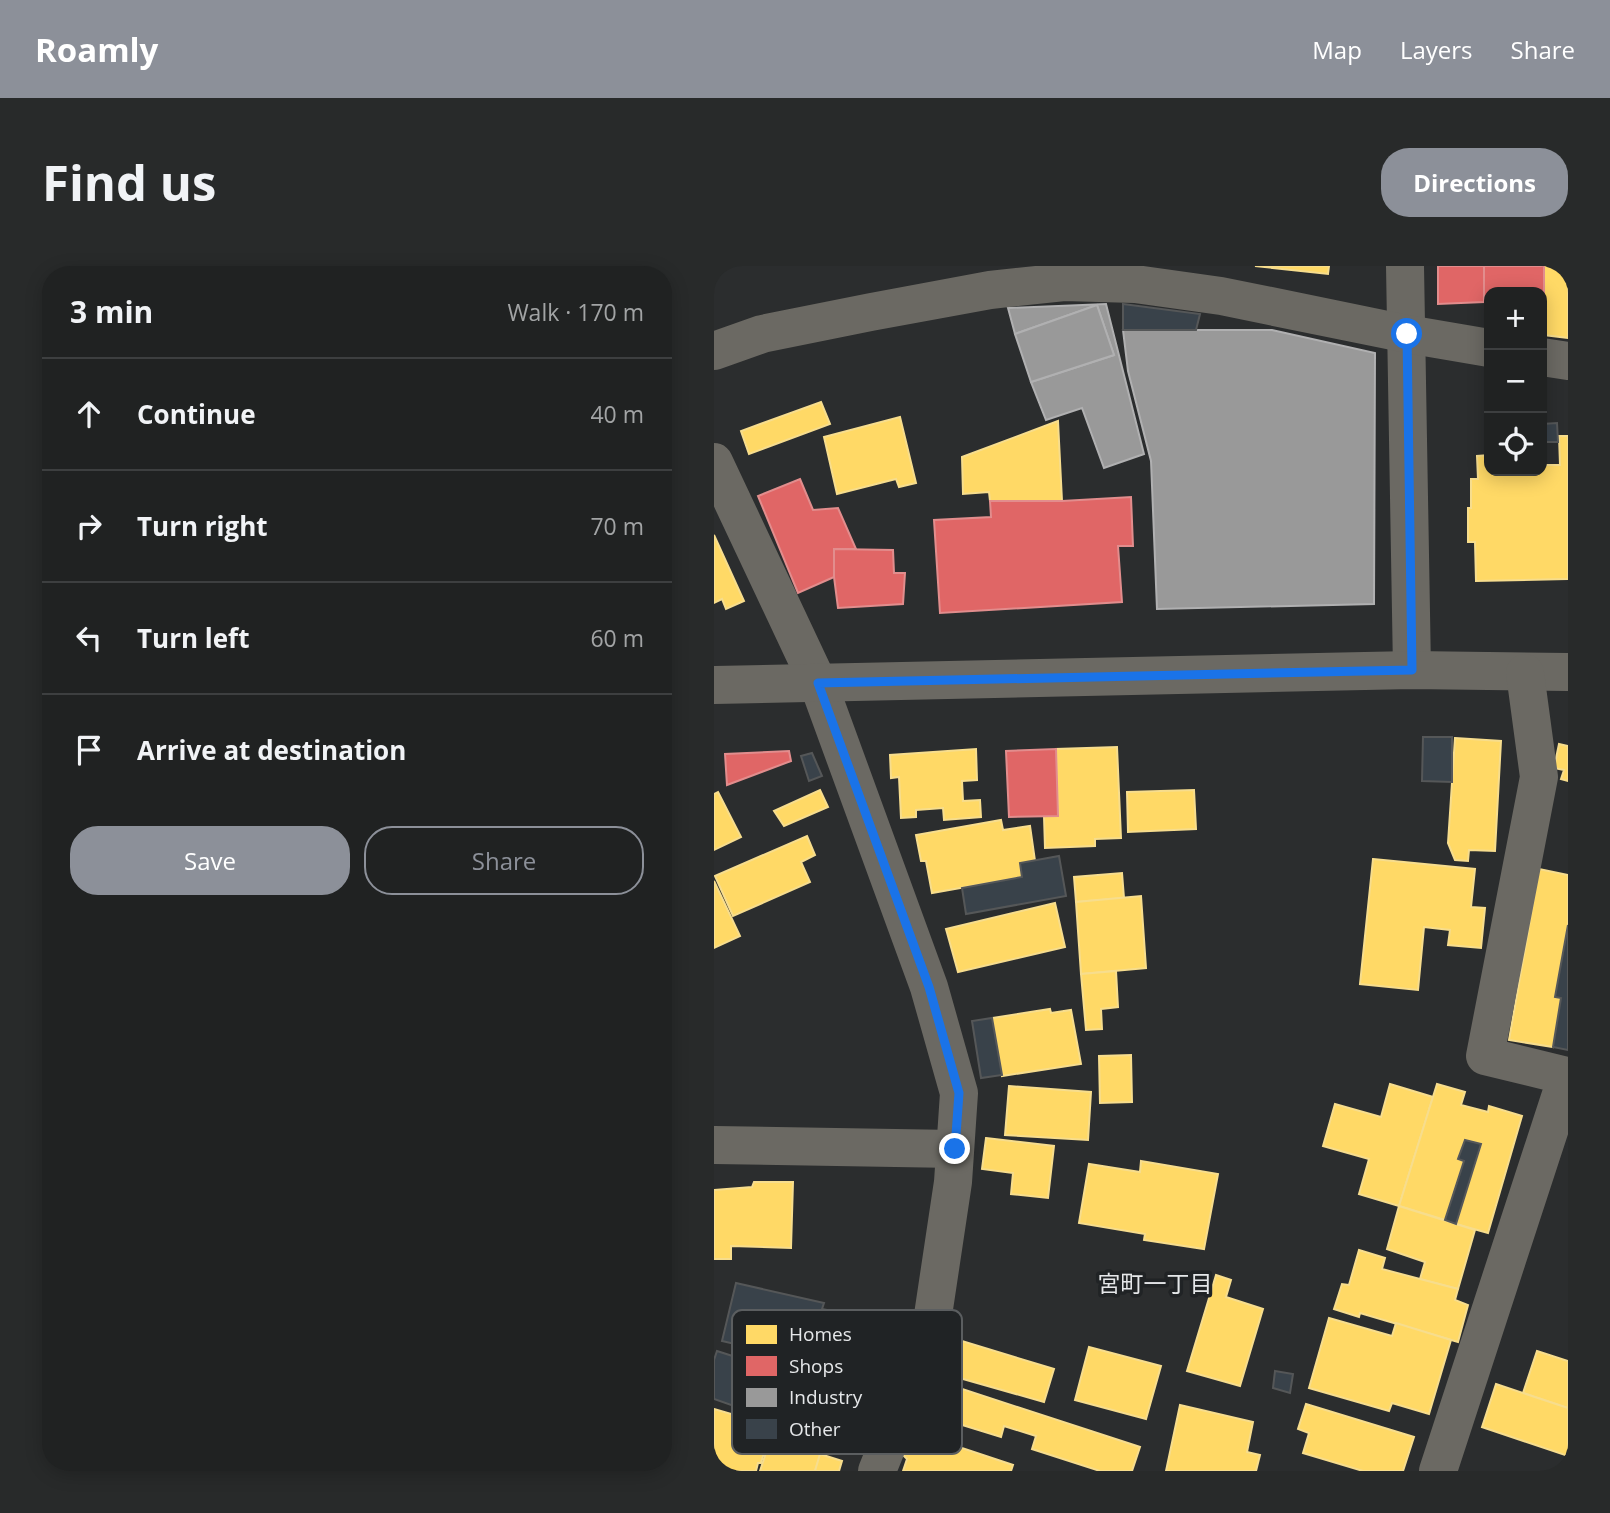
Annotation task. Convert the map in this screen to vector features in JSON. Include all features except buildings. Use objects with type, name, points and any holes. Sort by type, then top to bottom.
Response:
[{"type":"street","points":[[1405,266],[1412,670]]},
{"type":"street","points":[[714,351],[762,334],[871,312],[990,290],[1064,282],[1135,284],[1221,296],[1484,347]]},
{"type":"street","points":[[1547,358],[1568,361]]},
{"type":"street","points":[[714,462],[818,683],[929,987],[959,1093],[953,1182],[934,1310]]},
{"type":"street","points":[[714,685],[1412,670],[1568,672]]},
{"type":"street","points":[[1438,1471],[1567,1076],[1485,1056],[1539,777],[1525,673]]},
{"type":"street","points":[[714,1145],[955,1149]]},
{"type":"street","points":[[877,1471],[884,1454]]},
{"type":"district","name":"宮町一丁目","points":[[1155,1284]]},
{"type":"route","points":[[955,1149],[959,1093],[929,987],[818,683],[1412,670],[1407,334]]}]
